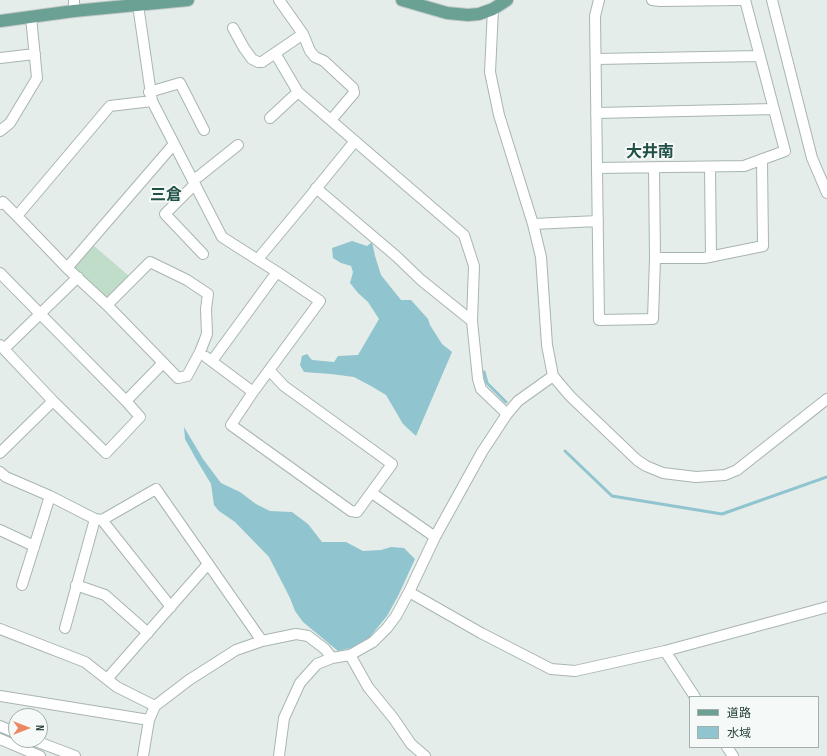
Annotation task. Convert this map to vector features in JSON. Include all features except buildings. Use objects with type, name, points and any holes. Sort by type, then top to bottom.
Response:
[{"type":"main road","points":[[0,21],[31,17],[74,6],[138,5],[188,0]]},
{"type":"main road","points":[[402,0],[447,13],[468,15],[479,14],[493,9],[507,0]]},
{"type":"street","points":[[279,0],[303,34],[310,51],[315,57],[324,61],[353,88],[354,93],[331,120]]},
{"type":"street","points":[[599,0],[595,16],[599,320],[653,319],[655,258],[654,168]]},
{"type":"street","points":[[656,0],[740,0]]},
{"type":"street","points":[[597,168],[744,166],[785,151],[745,0]]},
{"type":"street","points":[[772,0],[812,158],[827,193]]},
{"type":"street","points":[[138,5],[150,97],[222,237],[258,259],[320,301],[253,392],[231,425],[351,511],[357,512],[392,464],[284,386],[270,370]]},
{"type":"street","points":[[493,9],[490,72],[499,115],[533,224],[540,257],[547,345],[553,376],[570,396],[646,466],[663,473],[696,477],[725,475],[737,470],[827,399]]},
{"type":"street","points":[[0,131],[10,123],[37,78],[31,17]]},
{"type":"street","points":[[233,28],[252,59],[258,62],[262,62],[303,34]]},
{"type":"street","points":[[275,53],[298,92],[464,236],[474,266],[472,321],[478,379],[481,389],[507,414]]},
{"type":"street","points":[[0,58],[35,54]]},
{"type":"street","points":[[596,59],[760,56]]},
{"type":"street","points":[[17,216],[110,106],[150,97],[180,83],[204,130]]},
{"type":"street","points":[[270,118],[298,92]]},
{"type":"street","points":[[596,113],[774,109]]},
{"type":"street","points":[[258,259],[308,200],[355,140]]},
{"type":"street","points":[[67,268],[174,144]]},
{"type":"street","points":[[203,254],[165,214],[198,177],[238,145]]},
{"type":"street","points":[[655,258],[711,257],[763,246],[762,159]]},
{"type":"street","points":[[710,167],[711,257]]},
{"type":"street","points":[[316,188],[396,256],[421,280],[472,321]]},
{"type":"street","points":[[0,204],[3,202],[178,378],[187,376],[200,352],[207,334],[206,309],[208,294],[187,280],[150,262],[106,305]]},
{"type":"street","points":[[533,224],[598,221]]},
{"type":"street","points":[[212,361],[277,272]]},
{"type":"street","points":[[0,273],[41,315],[126,401],[140,417],[106,453],[53,401],[2,347],[41,315],[78,277]]},
{"type":"street","points":[[200,352],[253,392]]},
{"type":"street","points":[[126,401],[163,363]]},
{"type":"street","points":[[279,756],[284,718],[300,683],[317,664],[332,658],[350,655],[373,642],[387,628],[396,616],[409,592],[435,537],[482,452],[507,414],[518,401],[553,376]]},
{"type":"street","points":[[0,453],[53,401]]},
{"type":"street","points":[[0,472],[6,477],[99,519],[171,607]]},
{"type":"street","points":[[65,628],[76,585],[99,519],[156,489],[262,641]]},
{"type":"street","points":[[372,493],[435,537]]},
{"type":"street","points":[[22,585],[50,496]]},
{"type":"street","points":[[0,530],[34,546]]},
{"type":"street","points":[[107,679],[208,564]]},
{"type":"street","points":[[76,585],[105,595],[148,633]]},
{"type":"street","points":[[409,592],[480,633],[552,669],[575,671],[665,651],[827,607]]},
{"type":"street","points":[[0,629],[85,662],[117,687],[155,706]]},
{"type":"street","points":[[144,756],[149,720],[155,706],[189,680],[236,650],[262,641],[296,634],[308,636],[325,649],[332,658]]},
{"type":"street","points":[[665,651],[694,696]]},
{"type":"street","points":[[350,655],[368,687],[394,719],[411,744],[425,756]]},
{"type":"street","points":[[0,696],[149,720]]},
{"type":"street","points":[[0,740],[40,756]]},
{"type":"street","points":[[48,746],[75,756]]},
{"type":"green space","points":[[93,245],[129,276],[108,297],[103,298],[75,268],[75,264]]},
{"type":"water","points":[[352,241],[367,246],[372,242],[381,275],[401,300],[411,300],[428,319],[442,344],[452,352],[416,436],[403,424],[386,395],[354,377],[304,372],[300,365],[302,356],[307,354],[312,360],[334,362],[338,356],[358,355],[379,319],[368,302],[350,283],[353,272],[351,266],[341,263],[333,258],[332,248]]},
{"type":"water","points":[[184,427],[203,459],[221,483],[240,492],[256,504],[270,511],[292,512],[308,524],[322,542],[346,542],[363,551],[381,550],[391,547],[404,548],[415,559],[387,616],[369,638],[351,648],[338,651],[303,622],[295,611],[269,557],[235,522],[219,511],[214,505],[211,484],[185,439]]},
{"type":"waterway","points":[[484,372],[487,383],[506,402]]},
{"type":"waterway","points":[[565,451],[612,496],[722,514],[827,477]]},
{"type":"district","name":"大井南","points":[[650,153]]},
{"type":"district","name":"三倉","points":[[166,196]]}]
